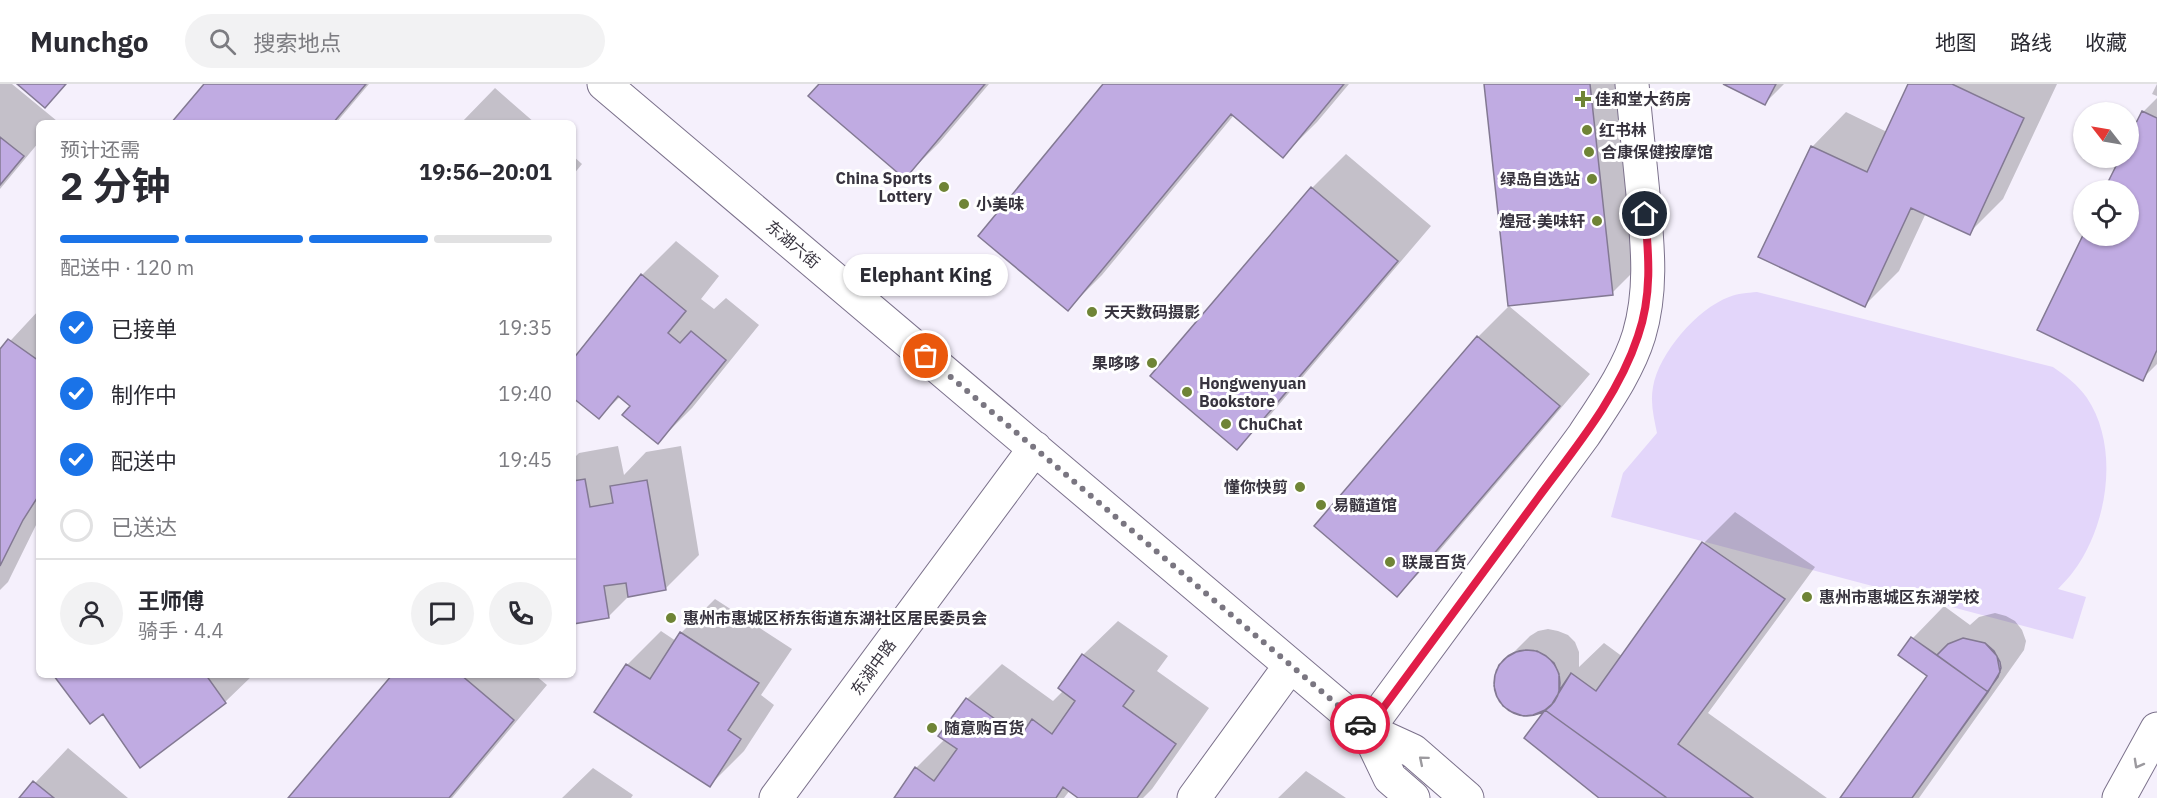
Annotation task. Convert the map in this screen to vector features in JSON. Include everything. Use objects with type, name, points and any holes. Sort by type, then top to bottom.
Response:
[{"type":"street","name":"东湖六街","points":[[604,84],[1367,730],[1413,751],[1467,798]]},
{"type":"street","points":[[1367,730],[1584,435],[1614,389],[1630,358],[1639,334],[1649,284],[1647,236],[1632,84]]},
{"type":"street","name":"东湖中路","points":[[777,798],[1035,448]]},
{"type":"street","points":[[1194,798],[1290,666]]},
{"type":"street","points":[[2119,798],[2157,729]]},
{"type":"street","name":"东湖六街","points":[[1367,730],[1390,778],[1413,798]]},
{"type":"shaded area","points":[[1757,292],[2053,367],[2080,389],[2097,418],[2104,439],[2106,486],[2095,532],[2073,572],[2058,589],[2086,597],[2073,639],[1611,517],[1623,473],[1657,433],[1652,393],[1657,374],[1671,347],[1704,311],[1729,297]]},
{"type":"building","points":[[17,84],[66,84],[45,108]]},
{"type":"building","points":[[204,84],[366,84],[336,120],[174,120]]},
{"type":"building","points":[[819,84],[985,84],[905,179],[808,96]]},
{"type":"building","points":[[1103,84],[1344,84],[1283,158],[1231,114],[1068,311],[978,236]]},
{"type":"building","points":[[1484,84],[1590,84],[1613,295],[1508,306]]},
{"type":"building","points":[[1723,84],[1776,84],[1765,105]]},
{"type":"building","points":[[1908,84],[1952,84],[2024,118],[1970,235],[1911,208],[1865,307],[1758,257],[1811,146],[1867,172]]},
{"type":"building","points":[[2142,111],[2157,118],[2157,350],[2143,381],[2037,330],[2078,246],[2139,246],[2139,180],[2109,180],[2115,168],[2139,168],[2139,117]]},
{"type":"building","points":[[0,137],[24,156],[0,185]]},
{"type":"building","points":[[1311,187],[1398,261],[1237,450],[1150,376]]},
{"type":"building","points":[[641,274],[686,311],[668,333],[680,343],[691,331],[726,360],[658,444],[622,415],[630,406],[618,396],[599,419],[576,400],[576,355]]},
{"type":"building","points":[[641,274],[686,311],[668,333],[680,343],[691,331],[726,360],[658,444],[622,415],[630,406],[618,396],[599,419],[576,400],[576,355]]},
{"type":"building","points":[[1477,336],[1560,406],[1397,597],[1314,526]]},
{"type":"building","points":[[8,339],[36,359],[36,500],[0,566],[0,349]]},
{"type":"building","points":[[585,479],[590,507],[613,503],[610,486],[647,480],[666,590],[628,597],[626,583],[604,586],[609,618],[576,624],[576,480]]},
{"type":"building","points":[[585,479],[590,507],[613,503],[610,486],[647,480],[666,590],[628,597],[626,583],[604,586],[609,618],[576,624],[576,480]]},
{"type":"building","points":[[1702,542],[1785,599],[1678,744],[1753,798],[1599,798],[1524,738],[1545,710],[1523,716],[1503,706],[1494,686],[1499,665],[1516,652],[1537,651],[1554,663],[1559,674],[1559,691],[1571,673],[1596,691]]},
{"type":"building","points":[[1702,542],[1785,599],[1678,744],[1753,798],[1667,798],[1545,710],[1552,704],[1571,673],[1596,691]]},
{"type":"building","points":[[680,632],[759,683],[728,730],[741,739],[710,787],[594,712],[626,664],[650,679]]},
{"type":"building","points":[[680,632],[759,683],[728,730],[741,739],[710,787],[594,712],[626,664],[650,679]]},
{"type":"building","points":[[1911,637],[1937,655],[1948,644],[1963,638],[1985,643],[1994,651],[2000,662],[1998,677],[1912,798],[1840,798],[1927,676],[1898,655]]},
{"type":"building","points":[[1911,637],[1988,692],[1912,798],[1840,798],[1927,676],[1898,655]]},
{"type":"building","points":[[1963,638],[1985,643],[1997,656],[2000,672],[1988,692],[1937,655],[1948,644]]},
{"type":"building","points":[[1527,650],[1540,653],[1550,660],[1557,670],[1560,683],[1557,696],[1550,706],[1540,713],[1527,716],[1514,713],[1504,706],[1497,696],[1494,683],[1497,670],[1504,660],[1514,653]]},
{"type":"building","points":[[1082,654],[1134,691],[1123,706],[1176,744],[1137,798],[1078,798],[1063,787],[1056,798],[894,798],[915,767],[934,781],[957,749],[938,736],[966,698],[1020,737],[1032,719],[1052,734],[1075,701],[1058,688]]},
{"type":"building","points":[[1082,654],[1134,691],[1123,706],[1176,744],[1137,798],[1078,798],[1063,787],[1056,798],[894,798],[915,767],[934,781],[957,749],[938,736],[966,698],[1020,737],[1032,719],[1052,734],[1075,701],[1058,688]]},
{"type":"building","points":[[56,678],[208,678],[226,703],[140,768],[103,714],[90,724]]},
{"type":"building","points":[[389,678],[465,678],[514,720],[449,798],[288,798]]},
{"type":"building","points":[[1545,710],[1667,798],[1599,798],[1524,738]]},
{"type":"building","points":[[33,781],[54,798],[19,798]]},
{"type":"way so far","points":[[926,356],[1360,724]]},
{"type":"place","name":"佳和堂大药房","points":[[1583,99]]},
{"type":"place","name":"红书林","points":[[1587,130]]},
{"type":"place","name":"合康保健按摩馆","points":[[1589,152]]},
{"type":"place","name":"绿岛自选站","points":[[1592,179]]},
{"type":"place","name":"China Sports Lottery","points":[[944,187]]},
{"type":"place","name":"小美味","points":[[964,204]]},
{"type":"place","name":"煌冠·美味轩","points":[[1597,221]]},
{"type":"place","name":"天天数码摄影","points":[[1092,312]]},
{"type":"place","name":"Elephant King","points":[[926,356]]},
{"type":"place","name":"果哆哆","points":[[1152,363]]},
{"type":"place","name":"Hongwenyuan Bookstore","points":[[1187,392]]},
{"type":"place","name":"ChuChat","points":[[1226,424]]},
{"type":"place","name":"懂你快剪","points":[[1300,487]]},
{"type":"place","name":"易髓道馆","points":[[1321,505]]},
{"type":"place","name":"联晟百货","points":[[1390,562]]},
{"type":"place","name":"惠州市惠城区东湖学校","points":[[1807,597]]},
{"type":"place","name":"惠州市惠城区桥东街道东湖社区居民委员会","points":[[671,618]]},
{"type":"place","name":"随意购百货","points":[[932,728]]},
{"type":"route","points":[[1360,724],[1367,730],[1584,435],[1619,381],[1639,334],[1645,310],[1649,284],[1645,214]]}]
